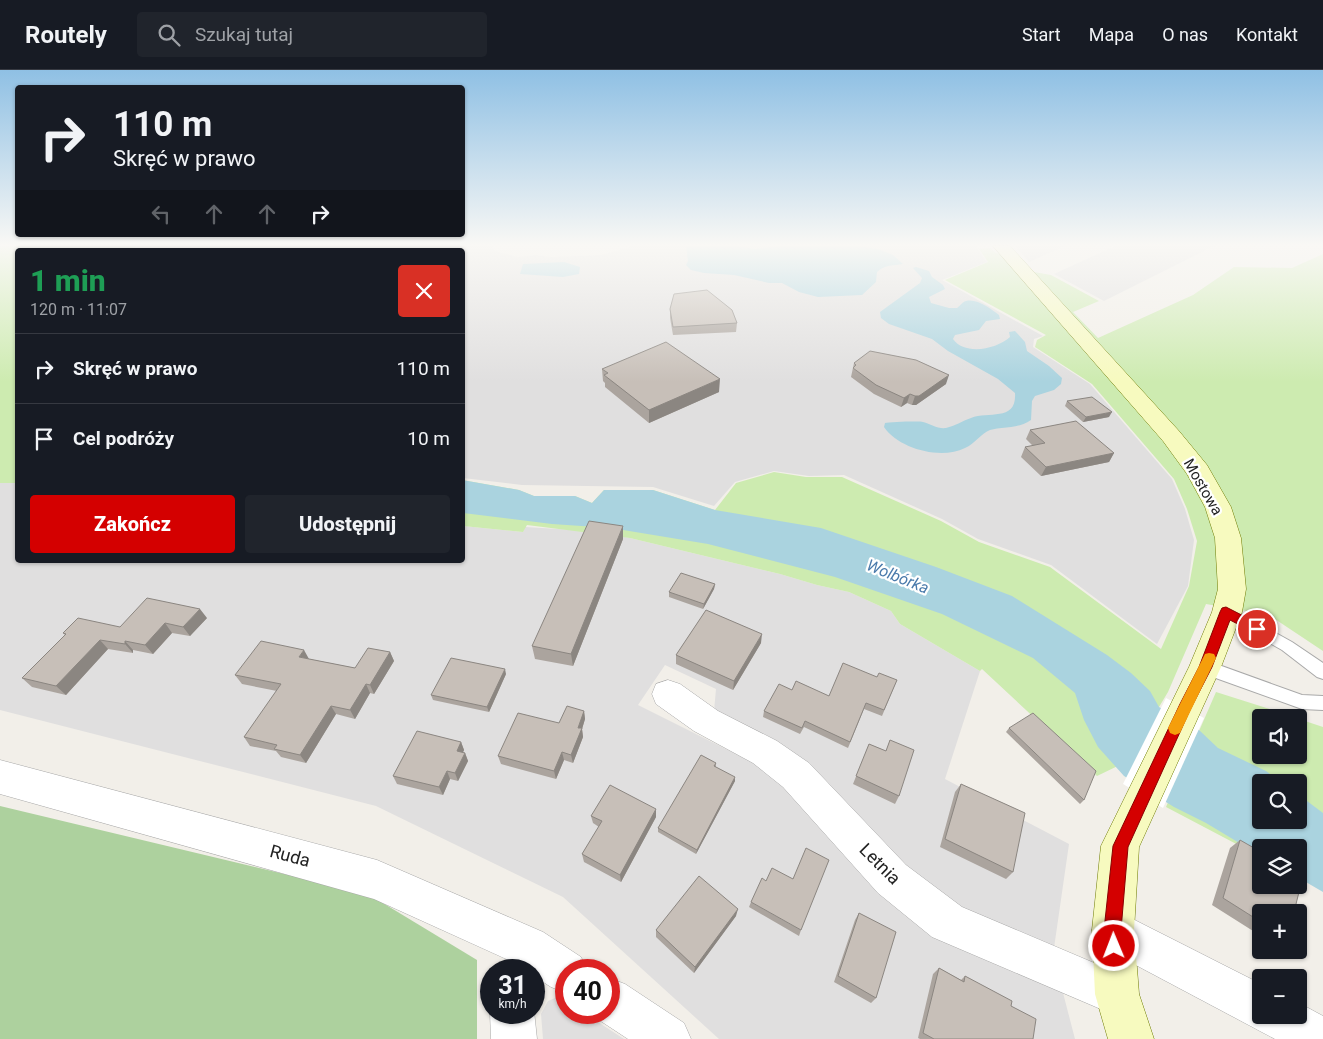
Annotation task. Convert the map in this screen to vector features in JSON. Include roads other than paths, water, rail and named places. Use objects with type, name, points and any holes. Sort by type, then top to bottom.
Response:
[{"type":"street","name":"Mostowa","points":[[1041,291],[1171,436],[1198,471],[1218,507],[1228,538],[1232,589],[1226,612],[1206,667],[1120,846],[1113,930],[1117,994],[1131,1039]]},
{"type":"street","name":"Letnia","points":[[668,694],[706,721],[765,752],[796,775],[892,879],[947,922],[1117,994]]},
{"type":"street","name":"Ruda","points":[[0,777],[377,880],[524,959]]},
{"type":"street","points":[[1113,930],[1252,1003]]},
{"type":"street","points":[[620,1007],[668,1039]]},
{"type":"street","points":[[513,1024],[514,1039]]},
{"type":"street","points":[[1292,1024],[1321,1039]]},
{"type":"lane","points":[[1226,612],[1287,646],[1323,672]]},
{"type":"lane","points":[[1206,667],[1302,702],[1323,703]]},
{"type":"water","points":[[798,291],[866,291],[862,295],[818,297]]},
{"type":"water","points":[[909,291],[941,291],[929,297],[931,303],[949,308],[957,308],[970,300],[975,301],[999,315],[1000,319],[986,321],[979,330],[955,335],[953,339],[958,344],[965,348],[981,349],[997,345],[1010,337],[1009,332],[1015,331],[1025,342],[1027,351],[1049,366],[1062,378],[1061,384],[1054,390],[1035,396],[1032,401],[1031,420],[1026,423],[990,430],[969,446],[955,451],[933,452],[910,446],[891,435],[884,427],[885,423],[923,422],[940,428],[946,428],[978,416],[1007,412],[1012,408],[1015,393],[998,379],[948,351],[932,339],[889,324],[881,318],[880,312]]},
{"type":"water","name":"Wolbórka","points":[[465,481],[519,490],[534,496],[575,496],[592,503],[604,490],[653,490],[715,510],[821,528],[936,567],[1012,596],[1107,655],[1131,673],[1150,691],[1159,707],[1199,730],[1218,748],[1270,774],[1252,774],[1252,829],[1307,829],[1307,801],[1323,813],[1323,892],[1307,883],[1307,839],[1252,839],[1252,851],[1206,823],[1174,807],[1124,776],[1098,747],[1084,720],[1075,693],[1033,658],[942,614],[835,577],[708,544],[611,528],[552,524],[465,513]]}]
